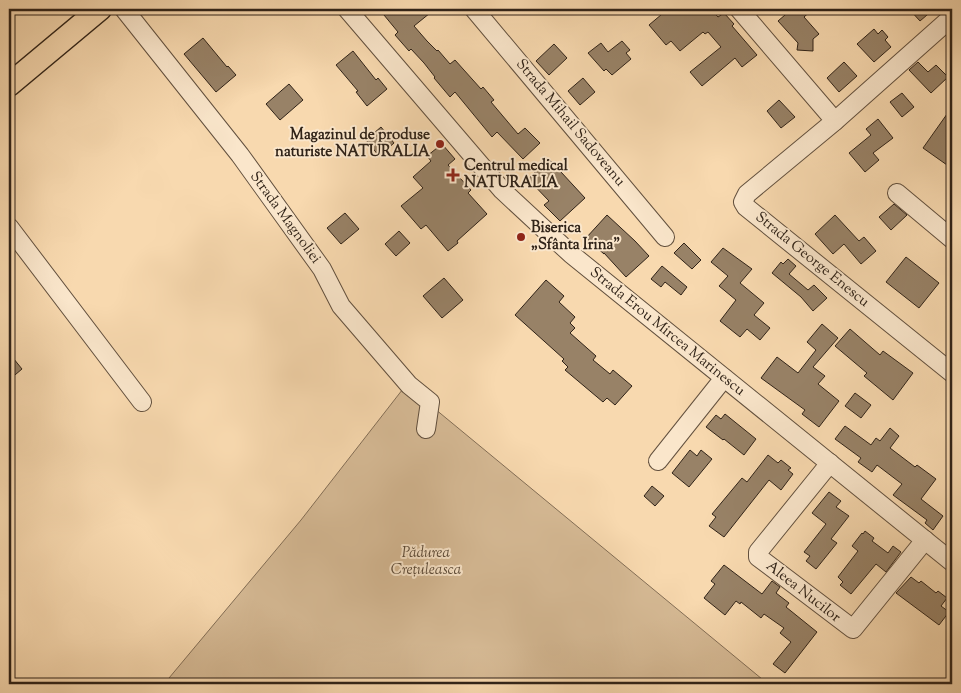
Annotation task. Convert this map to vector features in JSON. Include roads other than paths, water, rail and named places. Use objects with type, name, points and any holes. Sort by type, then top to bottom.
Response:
[{"type":"main road","points":[[9,85],[100,9]]},
{"type":"street","name":"Strada Magnoliei","points":[[124,9],[240,155],[322,270],[341,306],[409,385],[430,402],[426,429]]},
{"type":"street","name":"Strada Erou Mircea Marinescu","points":[[347,9],[477,162],[524,211],[571,254],[952,562]]},
{"type":"street","name":"Strada Mihail Sadoveanu","points":[[474,9],[665,237]]},
{"type":"street","points":[[747,11],[834,121],[952,17]]},
{"type":"street","name":"Strada George Enescu","points":[[834,121],[746,194],[743,202],[746,207],[948,363]]},
{"type":"street","points":[[897,193],[952,239]]},
{"type":"street","points":[[9,227],[142,402]]},
{"type":"street","points":[[658,461],[724,378]]},
{"type":"street","name":"Aleea Nucilor","points":[[830,463],[758,552],[758,557],[853,629],[925,540]]},
{"type":"place","name":"Magazinul de produse naturiste NATURALIA","points":[[440,144]]},
{"type":"place","name":"Centrul medical NATURALIA","points":[[453,175]]},
{"type":"place","name":"Biserica „Sfânta Irina”","points":[[521,237]]},
{"type":"park label","name":"Pădurea Crețuleasca","points":[[426,562]]}]
